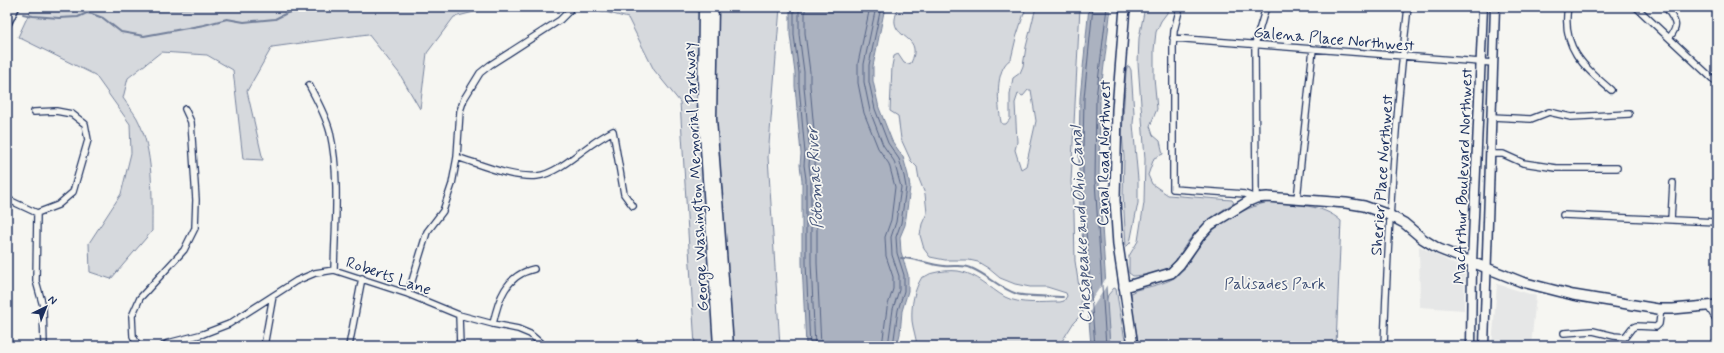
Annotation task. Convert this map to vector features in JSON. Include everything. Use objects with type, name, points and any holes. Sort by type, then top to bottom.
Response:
[{"type":"highway","name":"George Washington Memorial Parkway","points":[[704,7],[703,102],[719,346]]},
{"type":"highway","name":"George Washington Memorial Parkway","points":[[713,7],[712,120],[728,346]]},
{"type":"main road","points":[[7,22],[15,7]]},
{"type":"main road","name":"Canal Road Northwest","points":[[1125,7],[1118,86],[1115,178],[1117,235],[1133,346]]},
{"type":"main road","name":"MacArthur Boulevard Northwest","points":[[1471,346],[1472,263],[1483,7]]},
{"type":"main road","name":"MacArthur Boulevard Northwest","points":[[1484,346],[1495,7]]},
{"type":"main road","points":[[1124,287],[1163,276],[1174,270],[1210,225],[1256,198],[1264,197],[1358,204],[1390,215],[1406,224],[1432,245],[1472,263],[1522,282],[1552,291],[1661,309],[1712,305]]},
{"type":"street","points":[[1180,7],[1173,38],[1173,189],[1245,194],[1256,198],[1255,44],[1266,7]]},
{"type":"street","name":"Sherier Place Northwest","points":[[1384,346],[1390,215],[1402,56],[1408,7]]},
{"type":"street","points":[[1568,7],[1568,33],[1576,56],[1585,67],[1611,90]]},
{"type":"street","points":[[1636,7],[1717,83]]},
{"type":"street","points":[[1666,7],[1676,27],[1675,31],[1669,38]]},
{"type":"street","points":[[408,294],[427,232],[443,211],[458,157],[460,111],[470,88],[480,74],[490,65],[560,20],[569,11]]},
{"type":"street","name":"Galena Place Northwest","points":[[1173,38],[1494,63]]},
{"type":"street","points":[[1297,199],[1313,49]]},
{"type":"street","points":[[309,85],[321,108],[329,131],[335,163],[334,270]]},
{"type":"street","points":[[138,346],[133,336],[132,316],[140,298],[184,250],[194,228],[196,200],[191,122],[185,109]]},
{"type":"street","points":[[7,199],[37,213],[58,205],[73,192],[88,140],[84,124],[72,114],[34,112]]},
{"type":"street","name":"MacArthur Boulevard Northwest","points":[[1492,117],[1531,119],[1549,112],[1571,116],[1629,114]]},
{"type":"street","points":[[458,157],[500,171],[519,175],[538,176],[560,167],[613,131],[624,194],[634,206]]},
{"type":"street","points":[[1490,154],[1503,154],[1523,163],[1556,168],[1617,168]]},
{"type":"street","points":[[1672,220],[1673,183]]},
{"type":"street","points":[[37,213],[36,281],[43,306],[44,346]]},
{"type":"street","points":[[1563,215],[1717,222]]},
{"type":"street","points":[[493,324],[497,304],[505,288],[517,276],[525,271],[534,269]]},
{"type":"street","name":"Roberts Lane","points":[[163,346],[168,343],[203,334],[229,324],[296,281],[315,273],[334,270],[408,294],[459,315],[518,329],[530,334],[544,346]]},
{"type":"street","points":[[349,346],[362,278]]},
{"type":"street","points":[[264,346],[273,296]]},
{"type":"street","points":[[1712,305],[1717,321]]},
{"type":"street","points":[[1564,333],[1593,331],[1625,337],[1632,328],[1636,326],[1656,327],[1659,324],[1661,309]]},
{"type":"street","points":[[459,315],[460,346]]},
{"type":"shaded area","points":[[1419,246],[1462,268],[1465,275],[1464,310],[1420,307]]},
{"type":"shaded area","points":[[1497,284],[1536,296],[1531,346],[1492,346]]},
{"type":"green space","points":[[32,7],[122,7],[143,11],[207,7],[494,7],[454,17],[427,53],[420,109],[399,73],[368,34],[272,47],[247,91],[263,160],[243,159],[233,70],[207,55],[161,52],[128,78],[123,98],[137,118],[147,144],[151,173],[152,231],[111,279],[90,272],[89,243],[121,194],[131,153],[130,124],[95,75],[18,37]]},
{"type":"green space","points":[[586,7],[780,7],[768,157],[780,346],[695,346],[680,102],[654,70],[628,18]]},
{"type":"green space","points":[[896,7],[1026,7],[1011,59],[1002,71],[998,88],[1001,122],[1002,124],[1006,124],[1010,119],[1010,94],[1013,78],[1020,73],[1023,66],[1036,7],[1080,7],[1071,182],[1074,214],[1075,261],[1083,313],[1074,322],[1059,346],[917,346],[912,321],[914,298],[922,277],[932,273],[942,271],[958,271],[972,275],[1011,300],[1060,302],[1064,301],[1067,296],[1066,293],[1047,287],[1030,287],[1015,284],[1000,278],[978,262],[969,260],[945,260],[930,257],[924,249],[920,235],[922,224],[927,213],[925,194],[919,179],[917,167],[911,161],[901,139],[898,116],[890,111],[892,66],[894,56],[898,54],[904,63],[908,64],[911,63],[914,54],[912,43],[900,32],[895,23]],"holes":[[[1028,90],[1031,90],[1036,121],[1026,166],[1021,169],[1015,150],[1017,142],[1015,103],[1018,94],[1023,96]]]},
{"type":"green space","points":[[1145,7],[1168,7],[1167,13],[1156,32],[1154,50],[1154,77],[1157,109],[1150,126],[1153,135],[1160,141],[1163,154],[1154,158],[1148,175],[1152,184],[1168,195],[1232,200],[1234,203],[1204,224],[1189,240],[1176,260],[1166,269],[1146,275],[1133,276],[1129,273],[1129,256],[1138,241],[1144,203],[1145,159],[1138,63],[1139,38]]},
{"type":"green space","points":[[1129,66],[1131,70],[1134,113],[1133,124],[1138,180],[1138,203],[1130,243],[1126,247],[1122,133],[1126,72],[1127,67]]},
{"type":"green space","name":"Palisades Park","points":[[1268,202],[1316,208],[1333,215],[1341,221],[1336,346],[1139,346],[1133,315],[1131,293],[1136,290],[1161,284],[1174,278],[1185,268],[1205,238],[1221,224],[1239,213]]},
{"type":"green space","points":[[1114,288],[1116,289],[1126,346],[1110,346],[1106,302],[1108,295]]},
{"type":"water","name":"Potomac River","points":[[790,7],[885,7],[873,66],[873,81],[879,108],[892,141],[903,157],[910,187],[905,225],[900,237],[901,252],[908,275],[908,291],[902,311],[900,334],[897,346],[806,346],[802,263],[801,154],[795,73],[790,35]]},
{"type":"water","points":[[1089,7],[1111,7],[1100,98],[1099,181],[1110,346],[1091,346],[1079,193],[1080,98]]},
{"type":"pier","points":[[1107,277],[1107,285],[1087,316],[1086,308]]},
{"type":"waterway","points":[[23,14],[59,18],[78,17],[87,13],[103,18],[121,32],[144,36],[204,25],[227,19],[244,22],[275,19],[287,13],[306,7]]},
{"type":"waterway","points":[[901,258],[938,265],[968,267],[983,274],[1005,288],[1021,295],[1063,297]]},
{"type":"water label","name":"Chesapeake and Ohio Canal","points":[[1080,225]]}]
